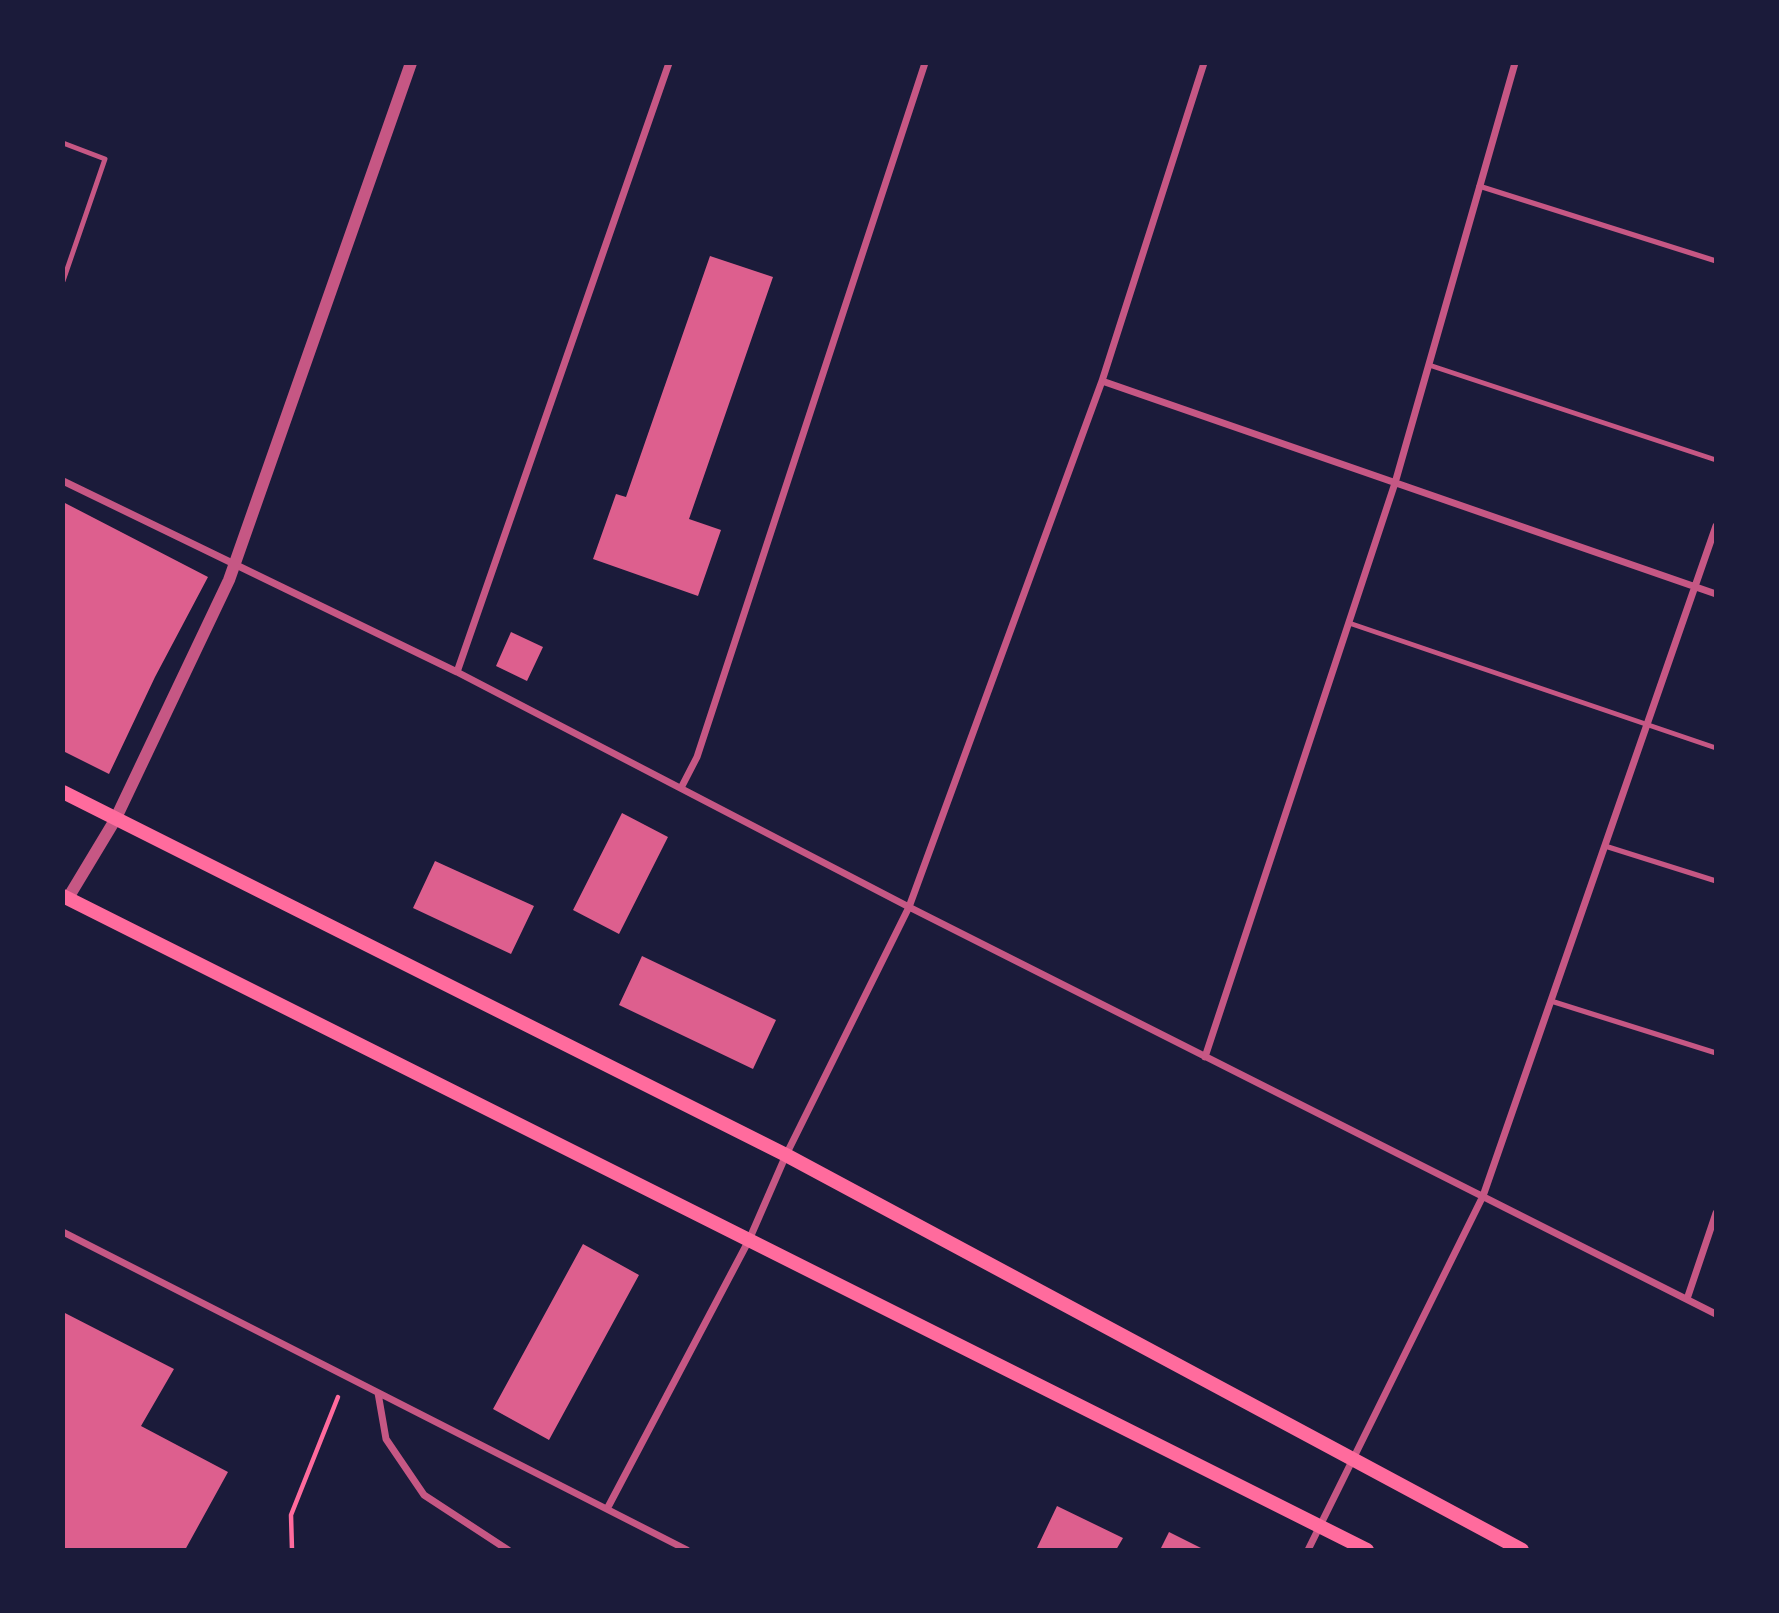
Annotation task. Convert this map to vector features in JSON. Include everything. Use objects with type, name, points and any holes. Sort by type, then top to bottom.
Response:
[{"type":"main road","points":[[63,792],[786,1155],[1522,1550]]},
{"type":"main road","points":[[66,897],[1367,1550]]},
{"type":"street","points":[[66,897],[115,820],[235,564],[411,63]]},
{"type":"street","points":[[457,672],[669,63]]},
{"type":"street","points":[[681,788],[697,757],[925,63]]},
{"type":"street","points":[[607,1509],[749,1240],[786,1155],[909,907],[1102,381],[1204,63]]},
{"type":"street","points":[[1205,1056],[1395,483],[1515,63]]},
{"type":"street","points":[[1102,381],[1716,594]]},
{"type":"street","points":[[63,481],[457,672],[909,907],[1716,1314]]},
{"type":"street","points":[[1308,1550],[1483,1196],[1716,526]]},
{"type":"street","points":[[1686,1299],[1716,1213]]},
{"type":"street","points":[[63,1232],[687,1550]]},
{"type":"street","points":[[378,1393],[386,1439],[424,1495],[508,1550]]},
{"type":"lane","points":[[63,143],[105,159],[63,281]]},
{"type":"lane","points":[[1479,187],[1716,261]]},
{"type":"lane","points":[[1429,365],[1716,460]]},
{"type":"lane","points":[[1349,623],[1716,748]]},
{"type":"lane","points":[[1605,846],[1716,881]]},
{"type":"lane","points":[[1551,1000],[1716,1053]]},
{"type":"path","points":[[292,1550],[291,1515],[346,1376]]},
{"type":"building","points":[[710,256],[773,277],[689,519],[721,530],[698,596],[593,559],[616,494],[626,497]]},
{"type":"building","points":[[63,502],[208,577],[155,677],[109,774],[63,751]]},
{"type":"building","points":[[511,632],[543,647],[527,681],[496,666]]},
{"type":"building","points":[[622,813],[668,837],[619,934],[573,910]]},
{"type":"building","points":[[435,861],[534,906],[511,954],[413,908]]},
{"type":"building","points":[[642,956],[776,1020],[753,1069],[619,1005]]},
{"type":"building","points":[[583,1244],[639,1275],[549,1440],[493,1409]]},
{"type":"building","points":[[63,1312],[174,1369],[141,1426],[228,1472],[185,1550],[63,1550]]},
{"type":"building","points":[[1057,1506],[1123,1538],[1116,1550],[1037,1548]]},
{"type":"building","points":[[1169,1532],[1205,1550],[1160,1550]]}]
